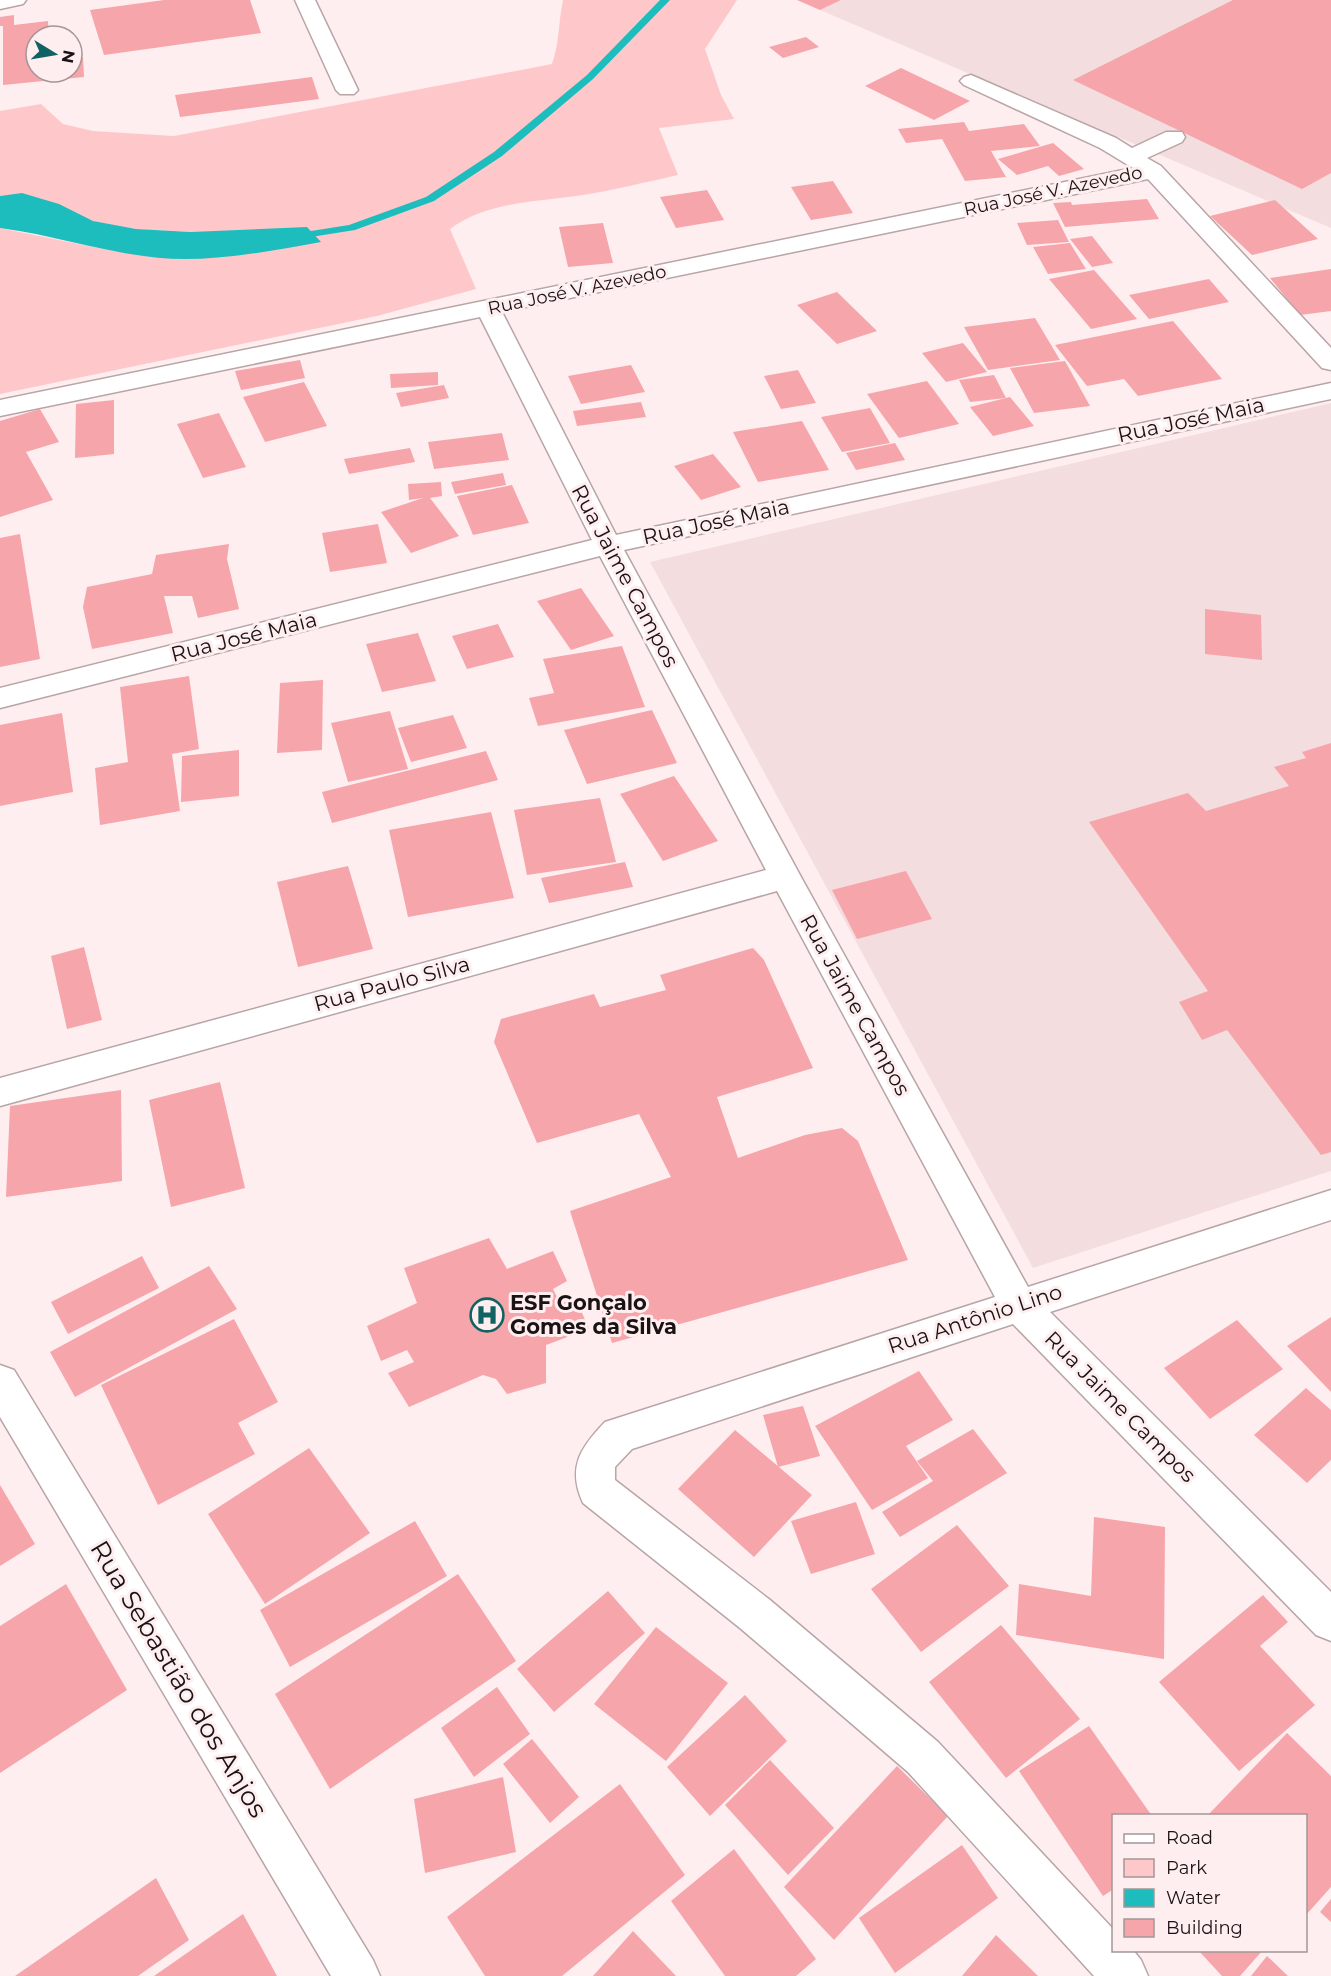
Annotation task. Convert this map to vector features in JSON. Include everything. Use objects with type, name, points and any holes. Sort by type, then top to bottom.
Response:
[{"type":"street","points":[[0,3],[16,0]]},
{"type":"street","points":[[305,0],[347,90]]},
{"type":"street","points":[[971,81],[1133,156],[1153,171],[1331,363]]},
{"type":"street","points":[[1133,156],[1174,137]]},
{"type":"street","name":"Rua José V. Azevedo","points":[[0,408],[1153,171]]},
{"type":"street","name":"Rua Jaime Campos","points":[[488,309],[608,545],[785,878],[1018,1304],[1331,1621]]},
{"type":"street","name":"Rua José Maia","points":[[0,698],[608,545],[1331,391]]},
{"type":"street","name":"Rua Paulo Silva","points":[[0,1092],[785,878]]},
{"type":"street","name":"Rua Antônio Lino","points":[[1125,1976],[923,1756],[755,1614],[597,1490],[592,1475],[600,1454],[619,1435],[1018,1304],[1331,1205]]},
{"type":"street","name":"Rua Sebastião dos Anjos","points":[[0,1382],[357,1976]]},
{"type":"shaded area","points":[[841,0],[1331,0],[1331,228],[820,10]]},
{"type":"shaded area","points":[[1331,403],[1331,1171],[1033,1268],[650,562]]},
{"type":"green space","points":[[563,0],[737,0],[705,49],[721,95],[734,119],[659,128],[678,175],[595,193],[514,204],[480,213],[465,220],[450,229],[476,289],[377,316],[0,394],[0,228],[113,251],[184,259],[191,232],[117,227],[93,221],[39,198],[0,196],[0,111],[41,104],[63,124],[93,131],[174,136],[552,64]]},
{"type":"water","points":[[22,193],[59,204],[93,221],[136,229],[191,232],[307,227],[321,242],[253,254],[219,257],[185,259],[138,255],[0,228],[0,196]]},
{"type":"building","points":[[164,0],[250,0],[261,33],[104,55],[90,10]]},
{"type":"building","points":[[797,0],[841,0],[820,10]]},
{"type":"building","points":[[1233,0],[1331,0],[1331,173],[1302,189],[1073,80]]},
{"type":"building","points":[[14,15],[14,25],[48,21],[48,24],[24,24],[24,83],[3,85],[3,26],[0,26],[0,17]]},
{"type":"building","points":[[806,37],[819,47],[783,58],[769,47]]},
{"type":"building","points":[[901,68],[970,101],[934,120],[865,86]]},
{"type":"building","points":[[312,77],[319,99],[180,117],[175,95]]},
{"type":"building","points":[[964,122],[969,131],[1024,124],[1040,146],[991,151],[1006,177],[965,181],[942,139],[906,143],[898,129]]},
{"type":"building","points":[[1053,143],[1084,169],[1059,176],[1048,166],[1017,175],[998,159]]},
{"type":"building","points":[[833,181],[853,213],[811,220],[791,187]]},
{"type":"building","points":[[707,190],[724,220],[676,228],[660,197]]},
{"type":"building","points":[[1147,199],[1159,219],[1065,227],[1053,203],[1071,202],[1072,205]]},
{"type":"building","points":[[1275,200],[1318,239],[1252,255],[1210,216]]},
{"type":"building","points":[[1058,220],[1069,242],[1027,245],[1017,223]]},
{"type":"building","points":[[603,223],[613,263],[568,267],[559,227]]},
{"type":"building","points":[[1092,236],[1113,263],[1092,267],[1070,239]]},
{"type":"building","points":[[1070,243],[1086,269],[1048,274],[1033,247]]},
{"type":"building","points":[[1331,269],[1331,311],[1300,315],[1270,278]]},
{"type":"building","points":[[1094,270],[1137,319],[1091,329],[1049,279]]},
{"type":"building","points":[[1209,279],[1229,302],[1149,319],[1129,295]]},
{"type":"building","points":[[837,292],[877,331],[837,344],[797,305]]},
{"type":"building","points":[[1035,318],[1060,360],[988,370],[964,327]]},
{"type":"building","points":[[1173,321],[1222,379],[1138,396],[1124,379],[1087,386],[1055,345]]},
{"type":"building","points":[[963,343],[987,372],[946,382],[922,353]]},
{"type":"building","points":[[300,360],[305,378],[241,390],[235,371]]},
{"type":"building","points":[[1065,361],[1090,406],[1034,413],[1010,368]]},
{"type":"building","points":[[631,365],[645,392],[581,404],[568,376]]},
{"type":"building","points":[[798,370],[816,403],[781,409],[764,376]]},
{"type":"building","points":[[438,372],[438,385],[391,388],[390,374]]},
{"type":"building","points":[[994,375],[1006,398],[970,402],[959,380]]},
{"type":"building","points":[[927,381],[959,424],[899,438],[867,394]]},
{"type":"building","points":[[304,382],[327,426],[265,442],[243,397]]},
{"type":"building","points":[[444,385],[449,398],[401,407],[396,393]]},
{"type":"building","points":[[1010,397],[1034,426],[993,436],[970,407]]},
{"type":"building","points":[[114,400],[114,454],[75,458],[76,404]]},
{"type":"building","points":[[641,402],[646,417],[577,426],[573,411]]},
{"type":"building","points":[[870,408],[890,443],[842,452],[821,417]]},
{"type":"building","points":[[40,409],[59,442],[26,452],[53,500],[0,517],[0,421]]},
{"type":"building","points":[[219,413],[246,467],[203,478],[177,424]]},
{"type":"building","points":[[802,421],[829,470],[758,482],[733,432]]},
{"type":"building","points":[[502,433],[509,460],[434,469],[428,442]]},
{"type":"building","points":[[895,443],[905,460],[856,470],[846,453]]},
{"type":"building","points":[[410,448],[415,462],[349,474],[344,459]]},
{"type":"building","points":[[713,454],[741,487],[701,500],[674,466]]},
{"type":"building","points":[[503,473],[506,485],[455,494],[451,482]]},
{"type":"building","points":[[441,482],[442,496],[430,498],[459,536],[411,553],[381,512],[423,498],[409,500],[408,484]]},
{"type":"building","points":[[512,485],[529,523],[473,535],[457,496]]},
{"type":"building","points":[[378,524],[387,563],[330,572],[322,533]]},
{"type":"building","points":[[20,534],[40,659],[0,667],[0,538]]},
{"type":"building","points":[[229,544],[227,559],[239,609],[198,618],[192,596],[164,596],[173,633],[92,649],[83,607],[87,587],[152,574],[156,555]]},
{"type":"building","points":[[581,588],[614,636],[571,650],[537,601]]},
{"type":"building","points":[[1205,609],[1261,615],[1262,660],[1205,654]]},
{"type":"building","points":[[498,624],[514,657],[467,669],[452,636]]},
{"type":"building","points":[[418,633],[436,681],[382,692],[366,644]]},
{"type":"building","points":[[622,646],[645,707],[538,726],[529,698],[554,693],[543,659]]},
{"type":"building","points":[[189,676],[199,749],[172,754],[180,811],[100,825],[95,768],[128,762],[120,687]]},
{"type":"building","points":[[323,680],[322,750],[277,753],[280,683]]},
{"type":"building","points":[[652,710],[677,763],[587,784],[564,730]]},
{"type":"building","points":[[390,711],[408,769],[348,782],[331,723]]},
{"type":"building","points":[[62,713],[73,792],[0,806],[0,725]]},
{"type":"building","points":[[453,715],[467,748],[411,762],[398,728]]},
{"type":"building","points":[[1331,743],[1331,1152],[1321,1155],[1227,1030],[1202,1040],[1179,1002],[1208,991],[1089,822],[1188,793],[1206,811],[1289,786],[1274,767],[1306,758],[1302,752]]},
{"type":"building","points":[[239,750],[239,796],[181,802],[182,756]]},
{"type":"building","points":[[486,751],[498,780],[332,823],[322,792]]},
{"type":"building","points":[[674,776],[718,841],[663,861],[620,794]]},
{"type":"building","points":[[600,798],[616,862],[527,875],[514,810]]},
{"type":"building","points":[[491,812],[514,898],[408,917],[389,830]]},
{"type":"building","points":[[625,862],[633,887],[549,903],[541,878]]},
{"type":"building","points":[[348,866],[373,949],[298,967],[277,882]]},
{"type":"building","points":[[906,871],[932,919],[857,939],[832,890]]},
{"type":"building","points":[[84,947],[102,1020],[67,1029],[51,956]]},
{"type":"building","points":[[753,948],[764,960],[813,1068],[717,1097],[738,1158],[805,1135],[842,1128],[858,1141],[908,1260],[612,1343],[570,1211],[671,1177],[639,1114],[537,1143],[494,1042],[501,1019],[594,994],[600,1007],[666,990],[660,975]]},
{"type":"building","points":[[220,1082],[245,1188],[171,1207],[149,1100]]},
{"type":"building","points":[[121,1090],[122,1181],[6,1197],[10,1106]]},
{"type":"building","name":"ESF Gonçalo Gomes da Silva","points":[[489,1238],[507,1269],[553,1251],[567,1281],[553,1289],[560,1303],[576,1299],[589,1329],[546,1345],[546,1383],[507,1394],[496,1379],[483,1375],[409,1407],[388,1373],[414,1362],[407,1350],[381,1361],[367,1326],[417,1303],[404,1268]]},
{"type":"building","points":[[142,1256],[159,1288],[68,1334],[51,1302]]},
{"type":"building","points":[[209,1266],[237,1309],[75,1397],[50,1352]]},
{"type":"building","points":[[1331,1317],[1331,1392],[1287,1346]]},
{"type":"building","points":[[234,1319],[278,1402],[238,1423],[255,1454],[158,1505],[101,1385]]},
{"type":"building","points":[[1237,1320],[1283,1369],[1210,1419],[1164,1368]]},
{"type":"building","points":[[919,1371],[953,1420],[906,1446],[928,1478],[872,1510],[815,1426]]},
{"type":"building","points":[[1306,1388],[1331,1410],[1331,1460],[1307,1483],[1254,1435]]},
{"type":"building","points":[[803,1406],[820,1456],[778,1467],[763,1415]]},
{"type":"building","points":[[973,1429],[1007,1473],[900,1537],[882,1512],[933,1481],[917,1461]]},
{"type":"building","points":[[735,1430],[812,1495],[754,1557],[678,1489]]},
{"type":"building","points":[[309,1448],[370,1533],[265,1604],[208,1514]]},
{"type":"building","points":[[0,1485],[35,1544],[0,1566]]},
{"type":"building","points":[[856,1502],[875,1554],[811,1574],[791,1521]]},
{"type":"building","points":[[1094,1517],[1165,1527],[1164,1659],[1016,1635],[1019,1584],[1091,1596]]},
{"type":"building","points":[[415,1521],[447,1576],[290,1667],[260,1610]]},
{"type":"building","points":[[957,1525],[1009,1586],[921,1652],[871,1589]]},
{"type":"building","points":[[458,1574],[516,1661],[330,1789],[275,1694]]},
{"type":"building","points":[[66,1584],[127,1690],[0,1773],[0,1626]]},
{"type":"building","points":[[608,1591],[645,1633],[554,1712],[517,1669]]},
{"type":"building","points":[[1263,1595],[1288,1622],[1260,1646],[1315,1705],[1239,1771],[1159,1682]]},
{"type":"building","points":[[1001,1625],[1080,1719],[1006,1778],[929,1682]]},
{"type":"building","points":[[656,1627],[728,1683],[666,1761],[594,1704]]},
{"type":"building","points":[[497,1687],[530,1734],[474,1777],[441,1728]]},
{"type":"building","points":[[745,1695],[787,1741],[710,1816],[667,1767]]},
{"type":"building","points":[[1089,1726],[1151,1814],[1112,1814],[1112,1890],[1103,1896],[1019,1771]]},
{"type":"building","points":[[1287,1733],[1331,1776],[1331,1887],[1307,1914],[1307,1814],[1209,1814]]},
{"type":"building","points":[[532,1739],[579,1797],[550,1823],[503,1764]]},
{"type":"building","points":[[770,1760],[834,1828],[788,1875],[725,1805]]},
{"type":"building","points":[[897,1766],[948,1816],[834,1940],[784,1887]]},
{"type":"building","points":[[503,1777],[516,1852],[425,1873],[414,1799]]},
{"type":"building","points":[[620,1784],[685,1875],[562,1976],[485,1976],[447,1917]]},
{"type":"building","points":[[962,1845],[998,1898],[895,1973],[859,1918]]},
{"type":"building","points":[[734,1849],[816,1959],[796,1976],[725,1976],[671,1901]]},
{"type":"building","points":[[156,1878],[189,1940],[138,1976],[15,1976]]},
{"type":"building","points":[[1331,1899],[1331,1922],[1320,1912]]},
{"type":"building","points":[[243,1914],[277,1976],[154,1976]]},
{"type":"building","points":[[633,1931],[676,1976],[593,1976]]},
{"type":"building","points":[[996,1935],[1038,1976],[962,1976]]},
{"type":"building","points":[[1200,1952],[1261,1952],[1240,1976],[1222,1976]]},
{"type":"building","points":[[1267,1956],[1288,1976],[1251,1976]]},
{"type":"waterway","points":[[292,237],[351,228],[430,199],[498,154],[590,77],[665,0]]},
{"type":"place","name":"ESF Gonçalo Gomes da Silva","points":[[487,1315]]}]
